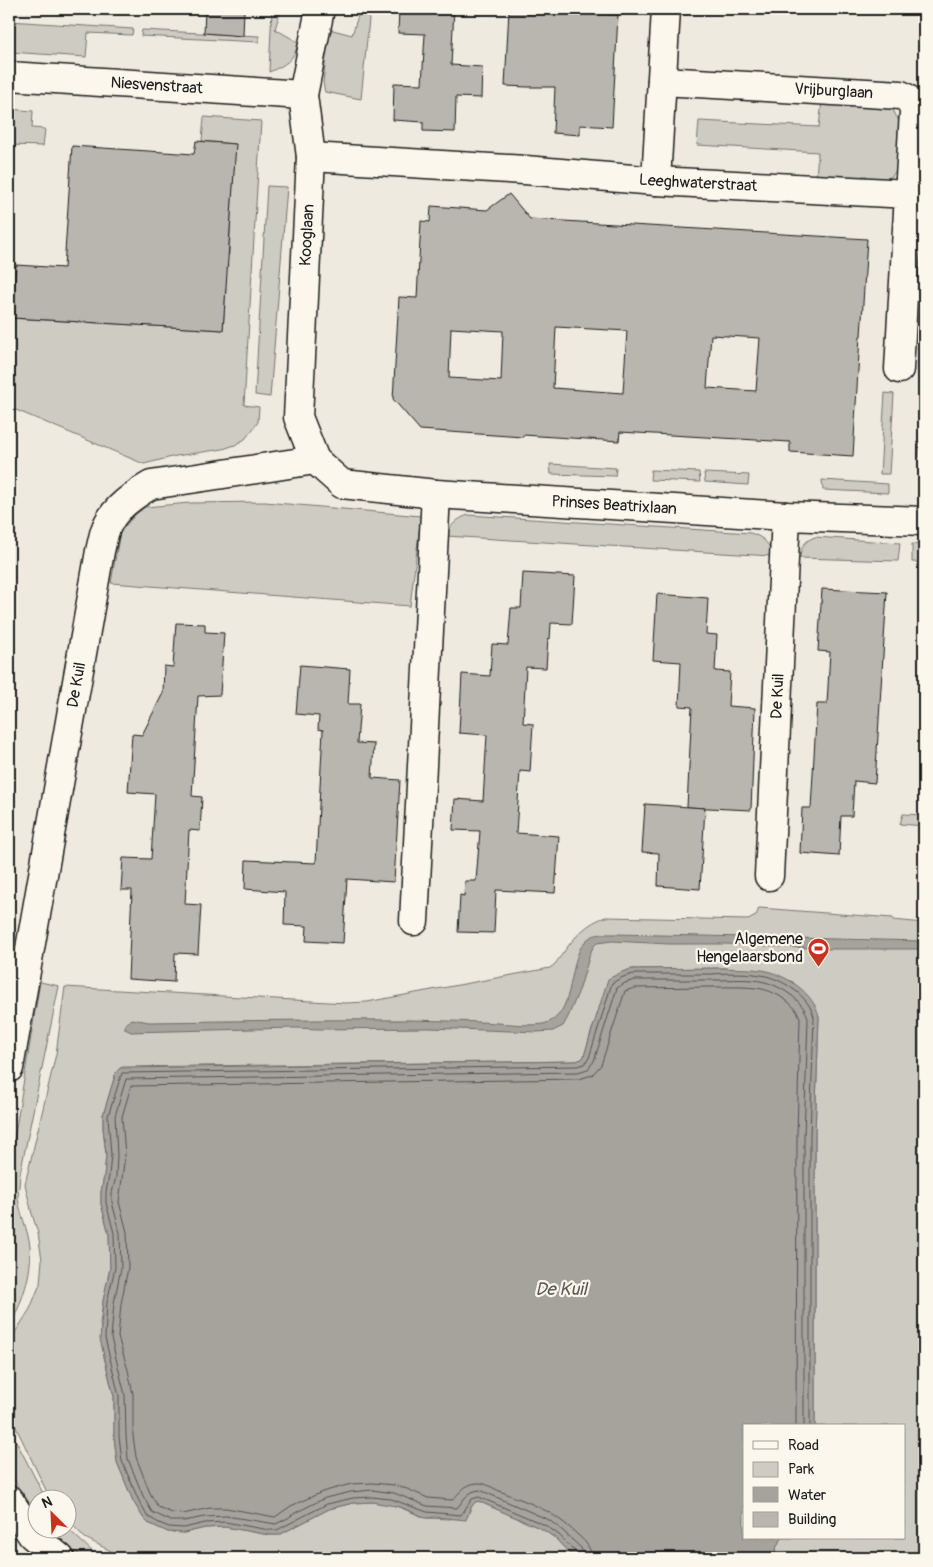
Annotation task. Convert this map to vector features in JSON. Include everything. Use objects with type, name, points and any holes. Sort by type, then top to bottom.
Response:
[{"type":"street","name":"Kooglaan","points":[[315,460],[298,417],[311,157],[302,95],[320,9]]},
{"type":"street","points":[[656,181],[666,9]]},
{"type":"street","name":"Niesvenstraat","points":[[9,76],[302,95]]},
{"type":"street","name":"Vrijburglaan","points":[[662,81],[901,94],[913,104],[914,112],[908,194]]},
{"type":"street","name":"Leeghwaterstraat","points":[[311,157],[525,170],[656,181],[908,194]]},
{"type":"street","points":[[898,369],[908,194]]},
{"type":"street","name":"Prinses Beatrixlaan","points":[[315,460],[342,484],[436,494],[786,516],[924,521]]},
{"type":"street","name":"De Kuil","points":[[9,1068],[100,551],[106,527],[118,510],[136,494],[151,485],[315,460]]},
{"type":"street","points":[[414,921],[436,494]]},
{"type":"street","name":"De Kuil","points":[[769,876],[786,516]]},
{"type":"street","points":[[9,1500],[32,1535],[60,1558]]},
{"type":"green space","points":[[272,9],[281,9],[275,29],[298,42],[292,57],[280,67],[269,72]]},
{"type":"green space","points":[[360,9],[370,9],[361,99],[325,92],[323,83],[329,29],[352,35]]},
{"type":"green space","points":[[924,10],[924,83],[920,83]]},
{"type":"green space","points":[[9,21],[133,29],[132,35],[88,33],[86,57],[9,52]]},
{"type":"green space","points":[[142,30],[259,36],[259,42],[141,36]]},
{"type":"green space","points":[[822,101],[886,107],[893,110],[901,125],[897,169],[892,176],[881,181],[867,180],[867,176],[862,176],[861,179],[816,178],[818,152],[697,145],[699,121],[819,127]]},
{"type":"green space","points":[[9,109],[33,111],[32,128],[45,129],[43,146],[9,145]]},
{"type":"green space","points":[[204,117],[261,121],[244,405],[259,407],[258,422],[245,439],[235,445],[144,464],[9,407],[9,318],[223,330],[226,289],[213,288],[215,255],[229,255],[235,144],[202,141]]},
{"type":"green space","points":[[267,186],[287,187],[270,397],[255,395]]},
{"type":"green space","points":[[924,365],[924,463],[919,456]]},
{"type":"green space","points":[[885,393],[894,394],[889,474],[880,474]]},
{"type":"green space","points":[[550,464],[616,468],[615,476],[551,474]]},
{"type":"green space","points":[[651,470],[699,472],[700,482],[650,480]]},
{"type":"green space","points":[[704,473],[749,475],[748,485],[705,482]]},
{"type":"green space","points":[[822,480],[888,484],[888,493],[823,490]]},
{"type":"green space","points":[[265,502],[421,516],[410,606],[111,583],[120,532],[145,507],[190,503]]},
{"type":"green space","points":[[468,515],[750,533],[758,536],[768,544],[771,556],[446,536],[454,523]]},
{"type":"green space","points":[[815,537],[900,543],[898,561],[800,558],[804,545],[808,540]]},
{"type":"green space","points":[[912,544],[924,545],[924,563],[912,562]]},
{"type":"green space","points":[[903,814],[924,815],[924,826],[900,824]]},
{"type":"green space","points":[[759,908],[893,918],[893,920],[924,923],[924,1558],[774,1558],[781,1540],[906,1540],[906,1424],[815,1424],[815,1136],[819,1016],[793,982],[766,971],[724,968],[632,969],[622,972],[592,1029],[584,1056],[576,1061],[122,1067],[116,1072],[103,1115],[106,1155],[101,1204],[109,1234],[110,1268],[100,1323],[104,1357],[114,1397],[114,1437],[117,1462],[133,1501],[148,1523],[168,1532],[184,1533],[205,1528],[225,1527],[279,1535],[329,1509],[353,1503],[391,1504],[426,1518],[449,1519],[468,1516],[470,1509],[478,1501],[542,1529],[555,1538],[574,1558],[125,1558],[85,1538],[78,1531],[78,1490],[46,1490],[15,1425],[9,1394],[9,1342],[30,1309],[40,1284],[42,1260],[38,1233],[25,1184],[56,1054],[65,987],[346,1003],[367,1002],[550,968],[583,930],[597,920],[606,917],[748,920],[756,916]]},
{"type":"green space","points":[[40,982],[59,986],[20,1174],[18,1198],[29,1240],[30,1267],[22,1299],[9,1328],[9,1170]]},
{"type":"green space","points":[[9,1421],[16,1441],[41,1490],[28,1490],[28,1506],[9,1469]]},
{"type":"green space","points":[[78,1538],[93,1552],[105,1558],[83,1556],[57,1540],[78,1540]]},
{"type":"water","points":[[595,935],[924,941],[924,949],[830,949],[612,941],[597,943],[590,954],[580,988],[568,1017],[563,1026],[553,1031],[429,1028],[295,1028],[131,1032],[125,1029],[125,1024],[132,1019],[149,1022],[411,1020],[526,1025],[543,1024],[554,1019],[562,1010],[582,946],[589,938]]},
{"type":"water","name":"De Kuil","points":[[724,968],[767,971],[784,977],[806,993],[819,1016],[815,1136],[815,1424],[743,1424],[743,1540],[781,1540],[774,1558],[574,1558],[555,1538],[542,1529],[478,1501],[471,1506],[466,1520],[426,1518],[401,1507],[372,1502],[353,1503],[329,1509],[279,1535],[225,1527],[205,1528],[184,1533],[168,1532],[148,1523],[133,1501],[117,1462],[114,1437],[114,1397],[100,1339],[103,1301],[110,1268],[109,1234],[101,1204],[106,1155],[103,1115],[116,1072],[120,1068],[576,1061],[584,1056],[608,979],[632,969]]},
{"type":"building","points":[[205,9],[244,9],[243,36],[204,33]]},
{"type":"building","points":[[399,9],[454,9],[451,65],[482,67],[481,98],[456,97],[455,132],[423,131],[423,122],[393,120],[394,83],[422,84],[425,34],[398,33]]},
{"type":"building","points":[[509,9],[591,9],[591,14],[618,15],[612,127],[580,125],[580,135],[553,133],[555,87],[505,86]]},
{"type":"building","points":[[196,141],[236,144],[223,330],[12,318],[16,265],[64,268],[72,146],[194,154]]},
{"type":"building","points":[[509,194],[530,219],[867,239],[853,456],[790,452],[790,442],[620,432],[619,441],[420,430],[393,399],[399,297],[417,298],[421,221],[430,222],[431,206],[487,210]],"holes":[[[556,327],[627,331],[623,393],[553,388]],[[451,328],[503,331],[501,381],[449,378]],[[711,335],[760,338],[756,391],[707,388]]]},
{"type":"building","points":[[523,573],[575,576],[572,624],[551,623],[546,668],[526,667],[523,723],[533,724],[530,772],[520,771],[516,833],[559,836],[555,893],[496,890],[494,933],[458,932],[460,895],[464,896],[465,881],[476,881],[480,831],[453,830],[455,799],[483,801],[487,735],[459,733],[462,674],[490,676],[492,644],[508,645],[511,608],[521,608]]},
{"type":"building","points":[[822,589],[887,592],[875,783],[854,781],[852,816],[841,816],[839,856],[800,853],[802,808],[811,808],[817,704],[827,704],[830,652],[818,651]]},
{"type":"building","points":[[657,594],[708,598],[706,634],[717,635],[715,671],[730,672],[728,706],[755,708],[751,810],[687,807],[692,707],[679,706],[681,662],[653,660]]},
{"type":"building","points":[[176,623],[205,624],[205,632],[224,633],[220,695],[198,696],[192,796],[202,797],[200,831],[189,830],[185,904],[201,905],[198,954],[175,953],[174,982],[128,979],[132,890],[121,890],[123,858],[151,859],[155,794],[128,792],[132,734],[142,735],[163,693],[164,666],[173,667]]},
{"type":"building","points":[[300,665],[350,669],[348,704],[360,704],[357,743],[374,744],[372,778],[400,780],[394,882],[347,879],[343,943],[306,941],[307,926],[284,925],[285,892],[245,889],[246,860],[316,863],[323,730],[318,729],[319,716],[296,714]]},
{"type":"building","points":[[645,804],[705,808],[700,889],[658,886],[659,853],[642,852]]},
{"type":"place","name":"Algemene Hengelaarsbond","points":[[819,967]]}]
